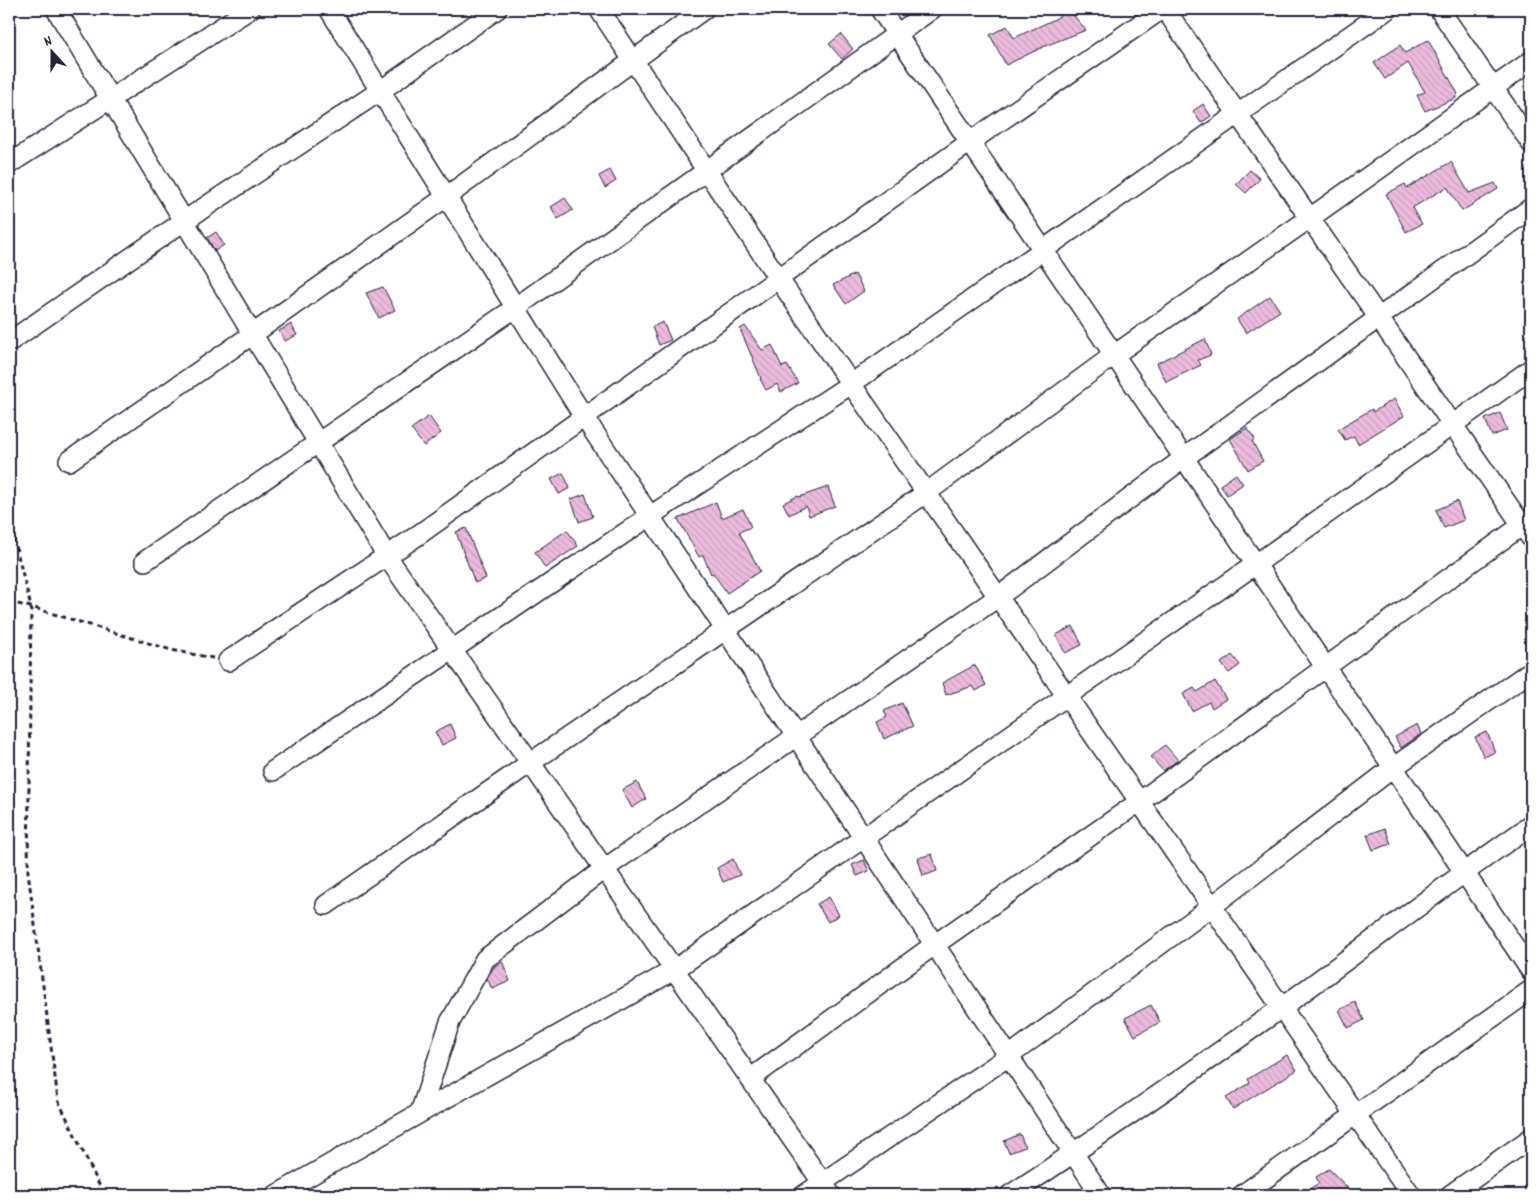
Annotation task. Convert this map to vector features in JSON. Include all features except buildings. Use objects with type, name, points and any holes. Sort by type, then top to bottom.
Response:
[{"type":"street","points":[[56,9],[386,556],[827,1189]]},
{"type":"street","points":[[9,164],[250,9]]},
{"type":"street","points":[[329,9],[584,417],[1101,1195]]},
{"type":"street","points":[[9,342],[184,221],[380,91],[497,9]]},
{"type":"street","points":[[599,9],[778,278],[1411,1195]]},
{"type":"street","points":[[69,461],[253,334],[446,197],[704,9]]},
{"type":"street","points":[[880,9],[1531,970]]},
{"type":"street","points":[[145,561],[516,308],[896,33],[932,9]]},
{"type":"street","points":[[228,661],[414,538],[970,142],[1163,9],[1453,424],[1528,528],[1326,667],[1139,802],[934,945],[750,1079]]},
{"type":"street","points":[[274,770],[650,516],[851,384],[1388,9]]},
{"type":"street","points":[[1439,9],[1531,143]]},
{"type":"street","points":[[326,905],[530,763],[926,493],[1114,355],[1531,61]]},
{"type":"street","points":[[420,1113],[450,1022],[485,959],[604,869],[998,597],[1184,458],[1531,208]]},
{"type":"street","points":[[276,1195],[674,970],[1256,564],[1531,369]]},
{"type":"street","points":[[804,1195],[827,1189],[1211,907],[1394,767],[1531,671]]},
{"type":"street","points":[[1010,1195],[1073,1154],[1282,1007],[1464,871],[1531,825]]},
{"type":"street","points":[[1242,1195],[1531,990]]},
{"type":"street","points":[[1450,1195],[1531,1138]]},
{"type":"path","points":[[9,520],[31,607],[28,872],[58,1100],[104,1195]]},
{"type":"path","points":[[9,602],[171,650],[228,661]]}]
